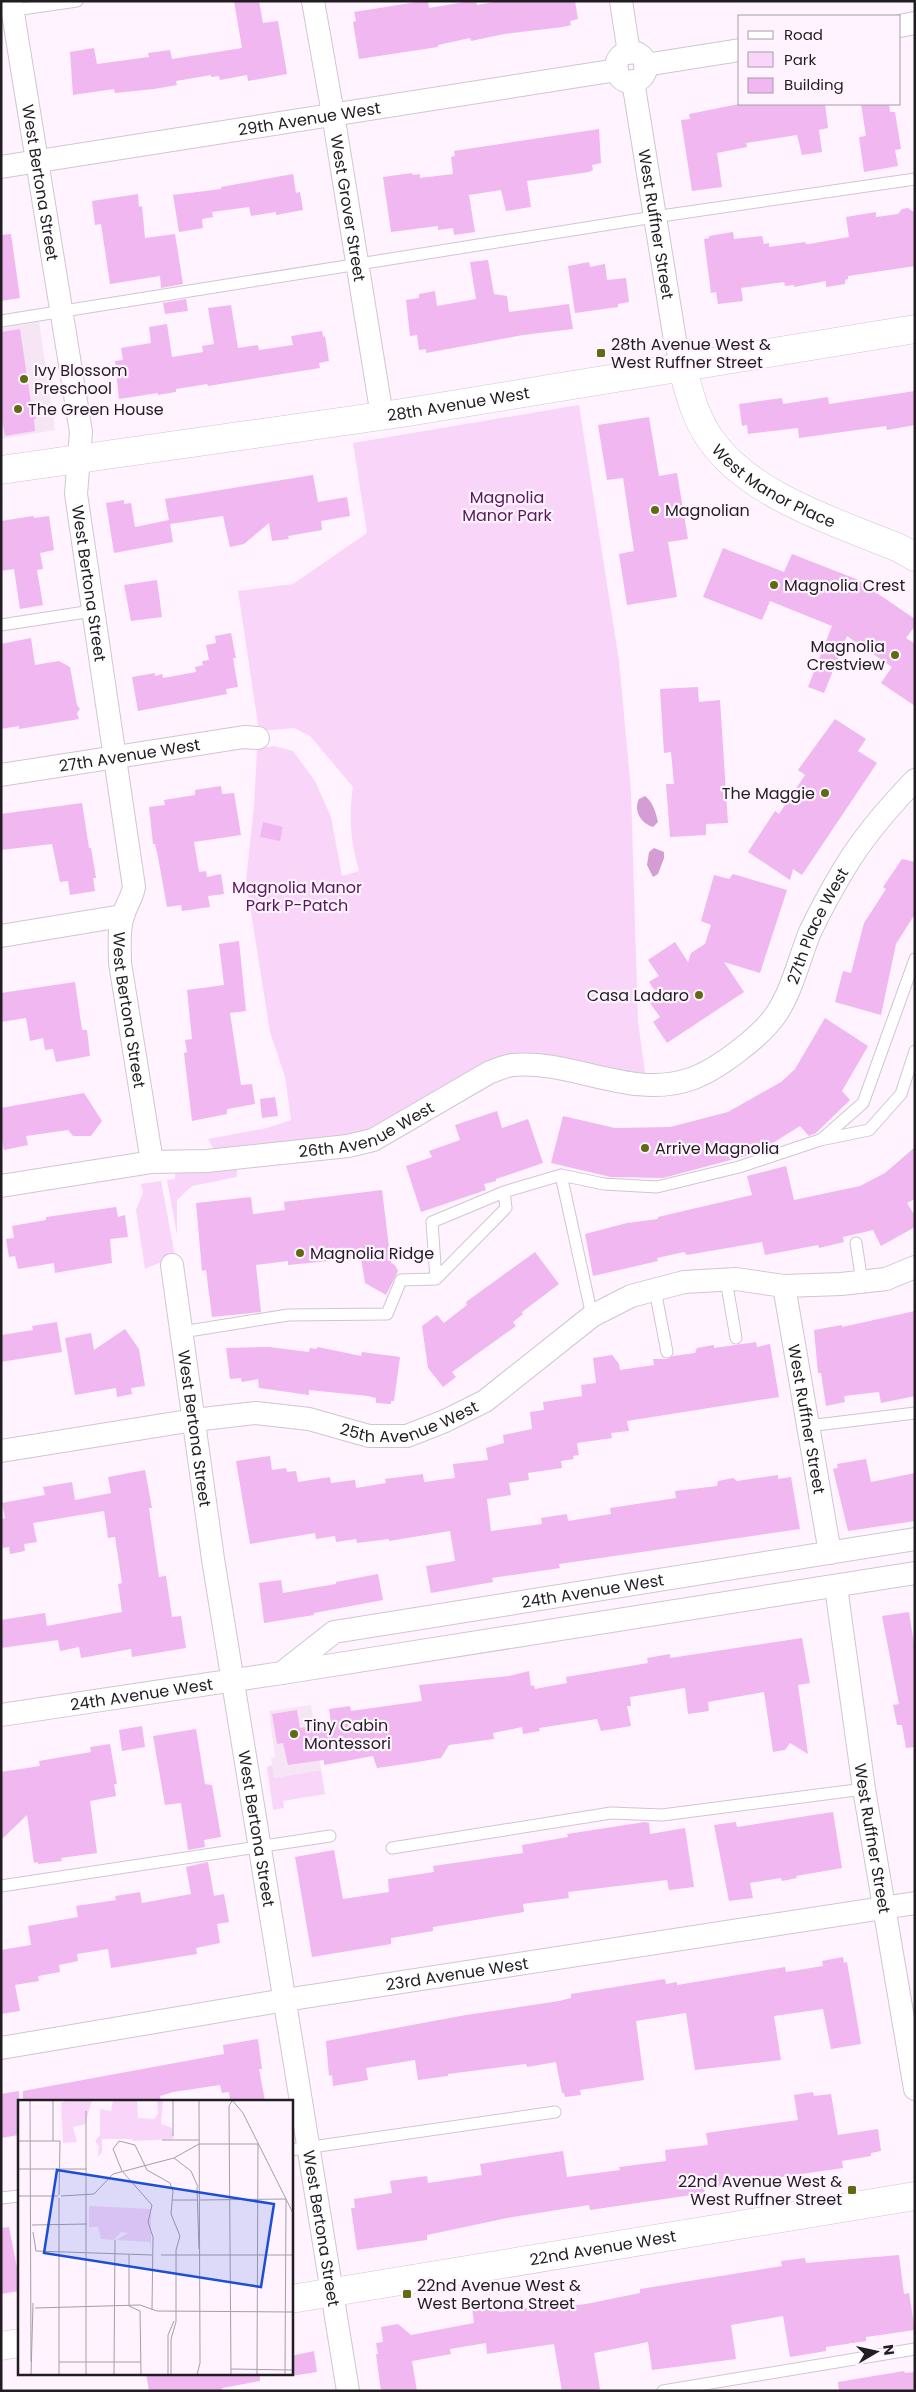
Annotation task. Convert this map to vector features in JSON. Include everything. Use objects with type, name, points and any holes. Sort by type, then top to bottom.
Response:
[{"type":"street","name":"West Grover Street","points":[[313,1],[382,416]]},
{"type":"street","name":"West Ruffner Street","points":[[621,1],[674,340],[682,366]]},
{"type":"street","name":"West Bertona Street","points":[[8,8],[62,312],[81,432],[76,494],[134,887],[132,899],[122,916],[120,963],[152,1162]]},
{"type":"street","points":[[901,26],[915,23]]},
{"type":"street","name":"29th Avenue West","points":[[1,167],[738,50]]},
{"type":"street","name":"28th Avenue West","points":[[1,470],[382,416],[915,329]]},
{"type":"street","name":"West Manor Place","points":[[682,366],[694,408],[710,440],[733,467],[797,507],[899,548],[915,558]]},
{"type":"street","name":"27th Avenue West","points":[[1,775],[244,737],[258,738]]},
{"type":"street","name":"27th Place West","points":[[718,1066],[747,1044],[776,1014],[794,978],[810,932],[845,868],[893,803],[915,780]]},
{"type":"street","points":[[1,936],[122,916]]},
{"type":"street","name":"26th Avenue West","points":[[1,1186],[152,1162],[208,1161],[348,1146],[373,1140],[490,1072],[510,1066],[532,1065],[653,1087],[690,1079],[718,1066]]},
{"type":"street","name":"West Bertona Street","points":[[172,1265],[213,1559],[285,2000],[300,2148],[348,2391]]},
{"type":"street","name":"25th Avenue West","points":[[1,1451],[256,1412],[309,1419],[369,1436],[406,1436],[445,1422],[485,1401],[592,1316],[631,1296],[684,1282],[726,1280],[784,1286],[862,1282],[886,1279],[915,1268]]},
{"type":"street","name":"West Ruffner Street","points":[[784,1286],[830,1553]]},
{"type":"street","name":"24th Avenue West","points":[[282,1674],[334,1632],[915,1539]]},
{"type":"street","name":"24th Avenue West","points":[[1,1715],[282,1674],[915,1573]]},
{"type":"street","name":"West Ruffner Street","points":[[836,1587],[864,1789],[884,1908],[912,2049],[915,2089]]},
{"type":"street","name":"23rd Avenue West","points":[[1,2048],[285,2000],[915,1902]]},
{"type":"street","name":"22nd Avenue West","points":[[292,2300],[915,2196]]},
{"type":"street","points":[[1,2346],[18,2344]]},
{"type":"lane","points":[[8,8],[78,1]]},
{"type":"lane","points":[[1,321],[654,217],[915,179]]},
{"type":"lane","points":[[1,625],[92,611]]},
{"type":"lane","points":[[820,1140],[863,1103],[915,959]]},
{"type":"lane","points":[[436,1280],[432,1222],[504,1192],[561,1175],[604,1184],[657,1187],[739,1167],[820,1140],[869,1130],[901,1094],[915,1051]]},
{"type":"lane","points":[[561,1175],[592,1316]]},
{"type":"lane","points":[[182,1332],[288,1315],[387,1314],[401,1280],[436,1280],[506,1208],[504,1192]]},
{"type":"lane","points":[[856,1243],[862,1282]]},
{"type":"lane","points":[[726,1280],[736,1338]]},
{"type":"lane","points":[[655,1290],[667,1352]]},
{"type":"lane","points":[[808,1426],[915,1413]]},
{"type":"lane","points":[[392,1848],[611,1813],[662,1815],[864,1789]]},
{"type":"lane","points":[[1,1886],[330,1836]]},
{"type":"lane","points":[[300,2148],[555,2112]]},
{"type":"lane","points":[[1,2198],[18,2196]]},
{"type":"lane","points":[[663,2391],[915,2349]]},
{"type":"shaded area","name":"Ivy Blossom Preschool","points":[[39,322],[55,430],[1,439],[1,328]]},
{"type":"shaded area","points":[[645,796],[652,804],[658,822],[653,827],[645,823],[639,816],[637,803],[639,799]]},
{"type":"shaded area","points":[[654,848],[664,852],[664,858],[658,874],[653,877],[647,865],[649,852]]},
{"type":"shaded area","name":"Tiny Cabin Montessori","points":[[311,1705],[321,1770],[274,1778],[271,1758],[275,1757],[269,1711]]},
{"type":"green space","points":[[579,405],[619,661],[631,791],[638,1022],[646,1079],[533,1071],[492,1077],[359,1144],[257,1154],[213,1148],[208,1139],[267,1128],[291,1120],[285,1077],[270,1032],[246,881],[254,806],[257,749],[274,746],[293,751],[315,781],[331,817],[342,876],[359,871],[351,829],[353,787],[310,736],[294,728],[259,731],[238,591],[293,584],[367,533],[353,443]]},
{"type":"green space","points":[[237,1166],[237,1177],[192,1186],[177,1200],[177,1235],[167,1180],[175,1179],[175,1174]]},
{"type":"green space","points":[[161,1181],[175,1256],[145,1269],[136,1210],[143,1193],[141,1184]]},
{"type":"green space","points":[[272,1765],[274,1778],[321,1770],[325,1794],[283,1801],[284,1808],[273,1810],[267,1767]]},
{"type":"building","points":[[234,1],[259,1],[263,23],[278,21],[287,74],[248,81],[247,75],[220,80],[219,76],[211,77],[211,75],[176,81],[177,85],[154,89],[115,93],[114,89],[73,95],[70,52],[94,48],[97,64],[149,57],[148,53],[170,50],[172,59],[242,48]]},
{"type":"building","points":[[428,1],[429,8],[471,1],[476,1],[477,5],[499,1],[575,1],[578,19],[570,21],[571,25],[563,27],[504,34],[471,41],[470,38],[438,45],[438,47],[359,59],[353,22],[356,21],[354,12]]},
{"type":"building","points":[[738,104],[825,105],[828,128],[819,130],[822,152],[802,155],[797,135],[746,143],[747,147],[717,153],[722,187],[692,191],[681,120],[690,119],[689,114]]},
{"type":"building","points":[[861,105],[889,105],[890,112],[895,112],[901,149],[895,150],[898,166],[864,172],[859,137],[866,136]]},
{"type":"building","points":[[599,129],[601,163],[592,165],[593,170],[589,172],[527,181],[531,207],[506,211],[501,190],[469,195],[475,232],[454,235],[453,228],[438,230],[438,226],[391,232],[383,177],[412,173],[413,175],[420,174],[420,178],[453,174],[451,157],[455,156],[454,151]]},
{"type":"building","points":[[293,174],[296,193],[300,192],[303,210],[276,215],[276,212],[251,216],[249,207],[212,212],[213,217],[202,219],[203,228],[179,232],[173,195],[221,189],[221,187]]},
{"type":"building","points":[[138,194],[139,207],[142,206],[145,238],[175,234],[183,284],[161,288],[160,276],[110,284],[101,224],[95,225],[92,201]]},
{"type":"building","points":[[908,208],[915,213],[915,266],[848,276],[845,284],[826,287],[826,281],[794,287],[794,285],[785,286],[784,282],[741,288],[743,301],[718,304],[716,292],[711,293],[704,239],[709,238],[709,236],[733,232],[734,239],[762,236],[764,244],[769,243],[769,247],[805,242],[809,244],[849,237],[846,217],[876,212],[876,217],[898,214],[902,209]]},
{"type":"building","points":[[11,234],[20,298],[1,301],[1,235]]},
{"type":"building","points":[[488,260],[494,294],[507,296],[509,312],[569,304],[573,329],[523,335],[426,353],[426,349],[419,350],[417,335],[410,336],[406,300],[419,298],[419,294],[435,291],[437,306],[476,299],[470,262]]},
{"type":"building","points":[[589,262],[590,267],[605,264],[607,280],[626,278],[629,302],[618,304],[618,307],[575,313],[568,266]]},
{"type":"building","points":[[186,299],[188,311],[165,314],[163,303]]},
{"type":"building","points":[[231,305],[238,348],[258,345],[259,350],[293,345],[291,336],[322,331],[323,337],[325,336],[329,361],[319,363],[320,368],[208,386],[207,384],[176,389],[176,392],[158,395],[158,393],[119,399],[115,361],[123,360],[121,348],[151,343],[149,327],[167,324],[172,357],[203,352],[202,346],[214,344],[208,308]]},
{"type":"building","name":"The Green House","points":[[20,329],[31,403],[33,402],[36,419],[34,419],[35,431],[5,436],[1,415],[1,332]]},
{"type":"building","points":[[915,391],[915,425],[887,430],[886,426],[799,438],[798,428],[748,434],[747,425],[742,426],[739,404],[782,398],[783,404],[828,397],[829,404]]},
{"type":"building","name":"Magnolian","points":[[649,417],[659,476],[677,473],[688,539],[668,542],[677,597],[627,605],[619,554],[634,551],[623,478],[607,480],[598,425]]},
{"type":"building","points":[[313,475],[318,502],[347,497],[350,516],[321,521],[322,530],[288,536],[289,539],[272,541],[269,523],[244,544],[230,547],[223,516],[170,524],[173,542],[114,553],[106,503],[124,500],[124,504],[131,503],[135,527],[169,520],[165,499]]},
{"type":"building","points":[[33,516],[34,518],[49,516],[54,550],[40,553],[43,569],[37,570],[43,605],[20,609],[14,569],[1,571],[1,521]]},
{"type":"building","points":[[723,548],[784,572],[792,554],[856,579],[915,619],[915,626],[906,638],[915,644],[915,706],[881,683],[892,667],[847,636],[824,693],[808,687],[832,626],[770,601],[762,620],[703,597]]},
{"type":"building","points":[[157,580],[162,617],[131,621],[124,585]]},
{"type":"building","points":[[231,633],[236,658],[233,658],[238,687],[226,689],[227,694],[138,711],[132,677],[155,673],[155,676],[162,674],[163,678],[196,672],[195,667],[203,665],[202,661],[209,660],[206,645],[216,643],[215,636]]},
{"type":"building","points":[[31,638],[35,665],[59,661],[70,667],[77,705],[80,709],[77,713],[79,719],[19,729],[19,726],[1,729],[1,644]]},
{"type":"building","name":"The Maggie","points":[[698,687],[699,702],[720,700],[728,823],[706,824],[706,835],[670,837],[666,784],[674,784],[671,752],[664,753],[660,689]]},
{"type":"building","name":"The Maggie","points":[[835,719],[866,739],[858,751],[877,763],[802,875],[793,869],[790,880],[748,852],[775,811],[779,814],[805,775],[798,770]]},
{"type":"building","points":[[221,786],[222,794],[234,793],[241,835],[194,842],[199,872],[206,871],[207,877],[221,874],[224,894],[208,896],[210,907],[182,911],[181,905],[167,907],[158,857],[155,844],[153,844],[149,807],[165,805],[164,800],[195,795],[195,790]]},
{"type":"building","points":[[82,803],[96,878],[93,878],[95,891],[70,895],[68,881],[60,882],[52,844],[1,850],[1,814]]},
{"type":"building","points":[[263,822],[283,827],[280,841],[260,837]]},
{"type":"building","points":[[902,859],[915,862],[915,914],[896,944],[881,1015],[835,1002],[843,971],[851,973],[864,923],[886,889],[883,887]]},
{"type":"building","points":[[733,874],[787,890],[760,973],[724,962],[744,992],[667,1043],[653,1022],[660,1017],[650,1003],[659,997],[649,982],[659,976],[648,960],[675,942],[688,962],[691,953],[705,944],[711,925],[701,921],[714,875],[729,879]]},
{"type":"building","points":[[239,941],[246,1011],[230,1013],[241,1085],[252,1084],[255,1104],[227,1109],[227,1114],[192,1121],[184,1053],[187,1052],[185,1040],[192,1039],[187,990],[224,985],[219,944]]},
{"type":"building","points":[[75,982],[82,1030],[87,1030],[90,1056],[56,1062],[53,1049],[45,1050],[43,1038],[30,1041],[26,1018],[1,1022],[1,993]]},
{"type":"building","points":[[825,1018],[868,1046],[842,1091],[850,1100],[816,1133],[809,1136],[800,1126],[757,1153],[663,1178],[611,1177],[551,1163],[563,1116],[615,1128],[670,1127],[728,1112],[781,1082],[795,1069]]},
{"type":"building","points":[[84,1093],[102,1121],[91,1136],[73,1136],[68,1130],[26,1136],[28,1145],[4,1150],[1,1136],[1,1108]]},
{"type":"building","points":[[275,1097],[278,1116],[262,1118],[260,1099]]},
{"type":"building","points":[[497,1111],[502,1128],[528,1119],[543,1163],[484,1184],[486,1190],[421,1212],[406,1166],[432,1157],[429,1151],[460,1140],[455,1125]]},
{"type":"building","points":[[915,1147],[915,1199],[907,1203],[915,1216],[915,1227],[881,1246],[873,1230],[843,1237],[844,1242],[819,1248],[818,1245],[765,1255],[762,1242],[687,1255],[684,1252],[657,1258],[658,1261],[593,1276],[585,1234],[627,1223],[658,1219],[658,1217],[752,1195],[747,1176],[786,1166],[794,1200],[860,1186],[885,1173]]},
{"type":"building","name":"Magnolia Ridge","points":[[382,1190],[391,1263],[395,1265],[398,1271],[386,1295],[365,1283],[361,1258],[288,1265],[288,1261],[256,1265],[261,1312],[212,1317],[206,1270],[202,1271],[196,1203],[251,1197],[253,1214],[285,1210],[284,1202]]},
{"type":"building","points":[[116,1207],[118,1217],[125,1215],[128,1237],[110,1239],[112,1263],[55,1273],[54,1263],[18,1269],[15,1256],[9,1257],[6,1239],[14,1238],[12,1226],[46,1220],[46,1217]]},
{"type":"building","points":[[535,1252],[559,1284],[522,1312],[523,1314],[513,1322],[516,1326],[452,1372],[456,1377],[443,1387],[428,1368],[422,1326],[437,1315],[444,1323],[467,1305],[466,1302]]},
{"type":"building","points":[[915,1311],[915,1396],[881,1403],[879,1392],[844,1396],[845,1402],[826,1406],[821,1373],[818,1373],[814,1330],[842,1325],[842,1327]]},
{"type":"building","points":[[57,1322],[62,1352],[1,1362],[1,1335],[33,1330],[32,1326]]},
{"type":"building","points":[[125,1329],[139,1349],[145,1386],[131,1388],[132,1394],[117,1397],[116,1388],[75,1395],[65,1338],[91,1333],[94,1350]]},
{"type":"building","points":[[756,1342],[757,1347],[770,1344],[779,1397],[627,1421],[629,1431],[611,1433],[612,1438],[577,1443],[579,1455],[573,1456],[574,1459],[561,1461],[562,1468],[528,1473],[529,1480],[509,1483],[511,1495],[487,1499],[491,1531],[542,1524],[541,1518],[567,1514],[568,1521],[611,1514],[610,1508],[676,1498],[675,1491],[717,1486],[718,1481],[733,1478],[737,1481],[778,1475],[778,1479],[791,1477],[800,1529],[559,1564],[560,1568],[492,1578],[493,1582],[431,1593],[426,1566],[455,1561],[450,1531],[389,1541],[389,1539],[357,1543],[356,1539],[336,1542],[335,1536],[316,1539],[315,1533],[250,1544],[236,1461],[270,1456],[272,1470],[286,1468],[287,1472],[296,1471],[298,1482],[330,1477],[331,1483],[355,1480],[356,1488],[386,1483],[385,1479],[423,1474],[424,1482],[455,1478],[453,1464],[488,1460],[486,1448],[504,1443],[503,1435],[532,1429],[530,1412],[544,1410],[543,1402],[582,1396],[581,1385],[596,1383],[593,1358],[612,1355],[619,1364],[620,1370],[654,1365],[653,1359],[668,1359],[673,1356],[695,1353],[697,1348],[714,1345],[714,1348]]},
{"type":"building","points":[[269,1347],[309,1352],[310,1348],[316,1349],[318,1347],[361,1356],[362,1352],[400,1357],[394,1401],[391,1401],[391,1404],[376,1403],[376,1398],[368,1396],[309,1390],[309,1395],[259,1388],[258,1379],[242,1382],[241,1378],[230,1379],[226,1348]]},
{"type":"building","points":[[866,1459],[871,1482],[915,1473],[915,1521],[848,1531],[833,1469],[838,1468],[837,1464]]},
{"type":"building","points":[[145,1470],[152,1508],[149,1508],[159,1577],[166,1576],[172,1617],[181,1616],[186,1648],[132,1657],[131,1649],[81,1658],[79,1647],[60,1651],[58,1640],[1,1648],[1,1620],[45,1613],[47,1626],[122,1612],[118,1584],[122,1583],[115,1537],[108,1538],[104,1511],[33,1523],[37,1542],[24,1544],[25,1551],[10,1554],[9,1547],[3,1548],[1,1537],[1,1519],[5,1518],[2,1503],[45,1495],[43,1487],[72,1482],[75,1500],[111,1493],[108,1477]]},
{"type":"building","points":[[378,1574],[383,1600],[314,1613],[314,1615],[264,1623],[259,1583],[281,1580],[283,1593],[336,1584],[336,1582]]},
{"type":"building","points":[[909,1612],[915,1650],[915,1747],[906,1748],[902,1725],[897,1725],[893,1705],[899,1704],[882,1616]]},
{"type":"building","points":[[802,1638],[810,1683],[798,1685],[808,1754],[790,1743],[785,1750],[773,1752],[764,1692],[708,1702],[709,1711],[688,1714],[685,1688],[630,1697],[631,1706],[627,1706],[631,1726],[601,1731],[597,1719],[539,1728],[540,1731],[523,1734],[522,1727],[493,1733],[494,1739],[449,1745],[441,1758],[377,1768],[373,1756],[324,1765],[324,1760],[288,1765],[283,1743],[277,1744],[272,1714],[297,1710],[300,1728],[331,1723],[329,1709],[350,1706],[351,1711],[422,1701],[419,1685],[509,1676],[529,1671],[531,1686],[534,1685],[535,1689],[567,1683],[566,1677],[648,1663],[647,1658],[670,1654],[670,1658]]},
{"type":"building","points":[[142,1726],[145,1747],[122,1751],[119,1730]]},
{"type":"building","points":[[196,1729],[205,1784],[212,1785],[221,1837],[204,1840],[205,1847],[188,1850],[181,1803],[165,1805],[153,1736]]},
{"type":"building","points":[[110,1744],[117,1784],[114,1784],[116,1796],[90,1801],[97,1853],[61,1858],[62,1861],[34,1863],[27,1815],[1,1840],[1,1772],[40,1766],[39,1761],[91,1752],[90,1747]]},
{"type":"building","points":[[833,1812],[842,1868],[796,1876],[797,1878],[782,1881],[781,1878],[750,1883],[753,1898],[729,1901],[714,1825],[736,1822],[737,1827]]},
{"type":"building","points":[[645,1822],[649,1823],[650,1834],[685,1828],[694,1887],[669,1890],[667,1880],[568,1892],[569,1898],[523,1904],[524,1912],[433,1927],[433,1931],[391,1938],[391,1944],[312,1957],[295,1857],[334,1850],[343,1899],[389,1892],[388,1879],[434,1872],[433,1866],[523,1853],[522,1845],[568,1837],[567,1834]]},
{"type":"building","points":[[208,1862],[214,1896],[224,1894],[229,1922],[217,1924],[220,1943],[196,1948],[197,1954],[111,1968],[108,1949],[77,1954],[78,1961],[59,1965],[60,1972],[38,1976],[39,1981],[15,1985],[20,2011],[1,2014],[1,1950],[31,1945],[28,1926],[78,1917],[76,1906],[116,1900],[115,1896],[140,1892],[142,1903],[191,1894],[186,1867]]},
{"type":"building","points":[[843,1957],[844,1963],[847,1962],[861,2044],[831,2049],[823,2009],[774,2016],[781,2060],[695,2070],[686,2013],[636,2021],[644,2080],[580,2090],[581,2095],[565,2097],[564,2093],[562,2093],[556,2062],[527,2067],[526,2064],[448,2074],[448,2076],[418,2080],[415,2060],[366,2068],[368,2080],[333,2086],[332,2075],[329,2076],[326,2041],[466,2015],[559,2001],[571,1998],[571,1994],[665,1979],[666,1984],[677,1982],[677,1985],[785,1967],[786,1972],[823,1966],[822,1961]]},
{"type":"building","points":[[258,2039],[262,2069],[259,2069],[265,2100],[230,2100],[229,2092],[222,2093],[220,2085],[173,2092],[160,2096],[161,2100],[23,2100],[23,2091],[224,2054],[223,2045]]},
{"type":"building","points":[[19,2091],[18,2135],[1,2138],[1,2094]]},
{"type":"building","points":[[813,2092],[814,2096],[831,2094],[838,2135],[878,2129],[881,2151],[871,2153],[871,2156],[842,2161],[843,2168],[704,2188],[705,2193],[590,2210],[589,2205],[507,2218],[427,2235],[427,2240],[357,2250],[351,2208],[355,2208],[354,2199],[392,2193],[390,2181],[427,2176],[428,2183],[482,2175],[480,2164],[563,2151],[567,2177],[620,2170],[619,2167],[666,2161],[665,2150],[708,2145],[706,2133],[798,2120],[794,2095]]},
{"type":"building","points":[[9,2227],[18,2273],[18,2291],[1,2294],[1,2228]]},
{"type":"building","points":[[899,2255],[904,2294],[909,2293],[915,2330],[866,2337],[866,2341],[826,2347],[826,2351],[790,2357],[783,2316],[731,2325],[736,2359],[652,2370],[648,2342],[594,2353],[600,2389],[591,2391],[562,2391],[554,2344],[487,2354],[486,2343],[450,2349],[451,2354],[412,2361],[417,2391],[381,2391],[376,2343],[383,2342],[381,2327],[398,2324],[411,2335],[474,2323],[472,2308],[498,2303],[499,2312],[527,2308],[527,2311],[586,2304],[640,2293],[640,2289],[782,2266],[781,2261],[805,2258],[806,2263]]},
{"type":"building","points":[[314,2351],[317,2372],[291,2376],[292,2356]]},
{"type":"building","points":[[904,2371],[905,2373],[915,2372],[915,2391],[839,2391],[838,2382]]},
{"type":"building","points":[[146,2374],[260,2374],[260,2381],[222,2388],[222,2391],[149,2391]]},
{"type":"place","name":"28th Avenue West & West Ruffner Street","points":[[601,353]]},
{"type":"place","name":"Ivy Blossom Preschool","points":[[24,379]]},
{"type":"place","name":"The Green House","points":[[18,409]]},
{"type":"place","name":"Magnolian","points":[[655,510]]},
{"type":"place","name":"Magnolia Crest","points":[[774,585]]},
{"type":"place","name":"Magnolia Crestview","points":[[895,655]]},
{"type":"place","name":"The Maggie","points":[[825,793]]},
{"type":"place","name":"Casa Ladaro","points":[[699,995]]},
{"type":"place","name":"Arrive Magnolia","points":[[645,1148]]},
{"type":"place","name":"Magnolia Ridge","points":[[300,1253]]},
{"type":"place","name":"Tiny Cabin Montessori","points":[[294,1734]]},
{"type":"place","name":"22nd Avenue West & West Ruffner Street","points":[[852,2190]]},
{"type":"place","name":"22nd Avenue West & West Bertona Street","points":[[407,2294]]},
{"type":"park label","name":"Magnolia Manor Park","points":[[507,506]]},
{"type":"park label","name":"Magnolia Manor Park P-Patch","points":[[297,896]]}]
